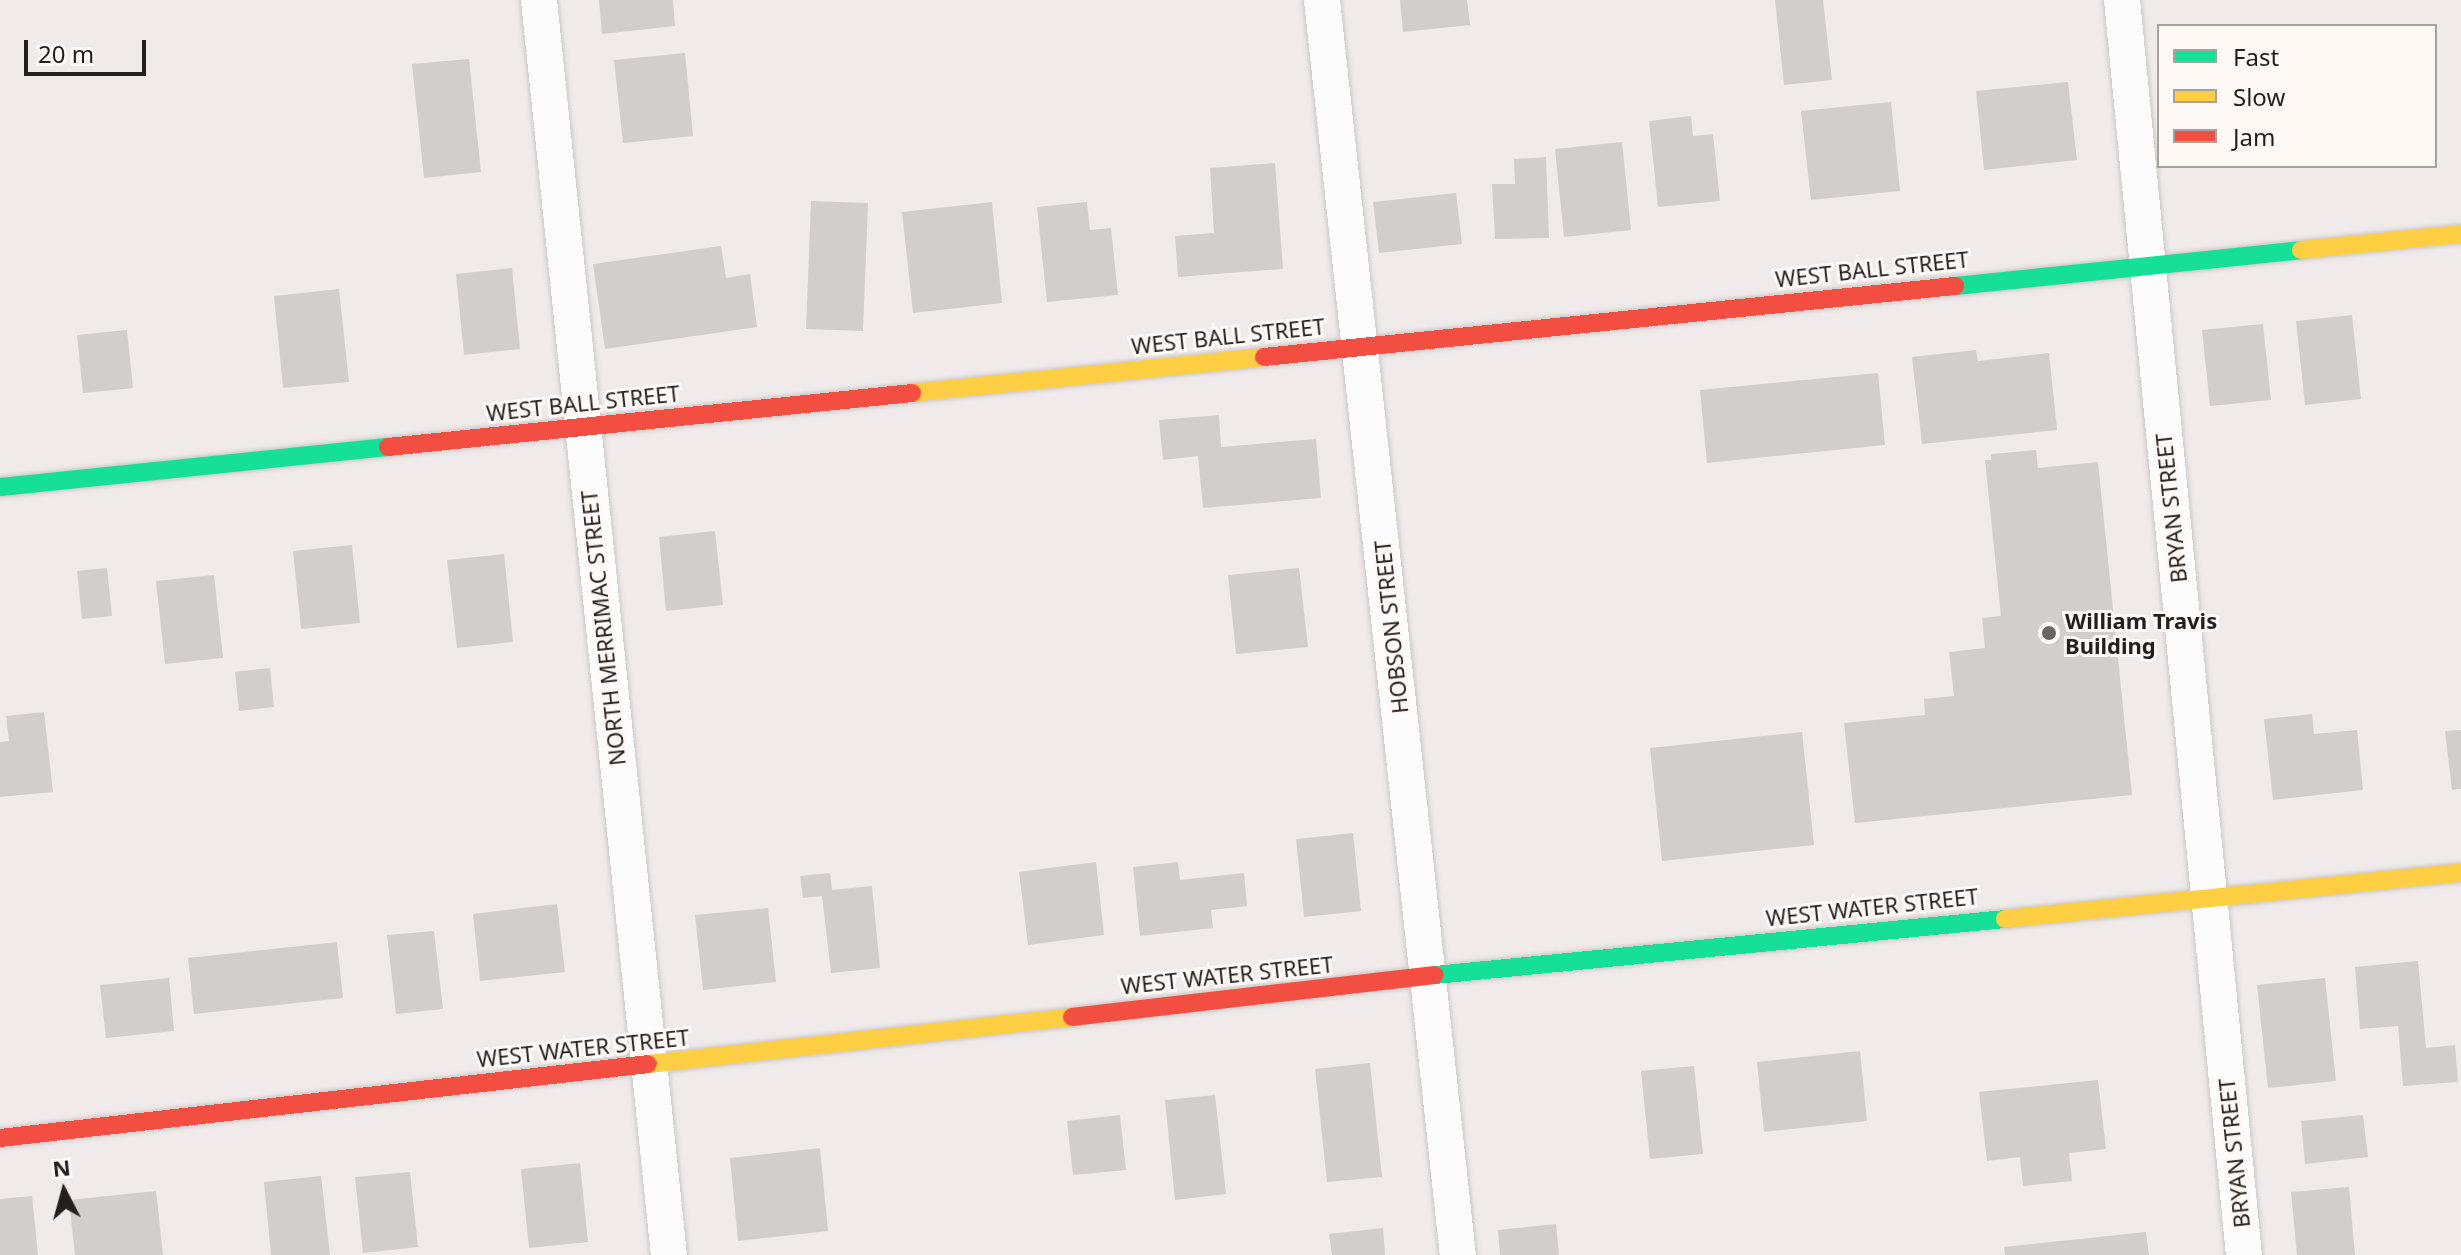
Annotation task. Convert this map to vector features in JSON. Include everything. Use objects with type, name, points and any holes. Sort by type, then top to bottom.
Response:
[{"type":"street","name":"NORTH MERRIMAC STREET","points":[[539,0],[669,1255]]},
{"type":"street","name":"HOBSON STREET","points":[[1322,0],[1458,1255]]},
{"type":"street","name":"BRYAN STREET","points":[[2122,0],[2244,1255]]},
{"type":"street","name":"WEST BALL STREET","points":[[0,487],[2461,234]]},
{"type":"street","name":"WEST WATER STREET","points":[[0,1138],[1429,976],[2461,873]]},
{"type":"building","points":[[599,0],[673,0],[675,26],[602,34]]},
{"type":"building","points":[[1400,0],[1467,0],[1470,25],[1403,32]]},
{"type":"building","points":[[1775,0],[1823,0],[1832,80],[1784,85]]},
{"type":"building","points":[[685,53],[693,136],[623,143],[614,60]]},
{"type":"building","points":[[469,59],[481,172],[424,178],[412,64]]},
{"type":"building","points":[[2068,82],[2077,160],[1984,170],[1976,91]]},
{"type":"building","points":[[1891,102],[1900,191],[1811,200],[1801,111]]},
{"type":"building","points":[[1691,116],[1693,136],[1713,134],[1720,201],[1658,207],[1649,121]]},
{"type":"building","points":[[1622,142],[1631,230],[1564,237],[1555,149]]},
{"type":"building","points":[[1546,157],[1549,238],[1495,239],[1492,184],[1515,184],[1514,159]]},
{"type":"building","points":[[1275,163],[1283,269],[1178,277],[1175,236],[1214,233],[1210,168]]},
{"type":"building","points":[[1456,193],[1462,244],[1379,253],[1373,202]]},
{"type":"building","points":[[811,201],[868,203],[863,331],[806,329]]},
{"type":"building","points":[[992,202],[1002,303],[913,313],[902,212]]},
{"type":"building","points":[[1087,202],[1090,230],[1111,228],[1118,295],[1047,302],[1037,207]]},
{"type":"building","points":[[721,246],[726,278],[750,274],[757,327],[605,349],[593,264]]},
{"type":"building","points":[[512,268],[520,349],[464,355],[456,274]]},
{"type":"building","points":[[339,289],[349,382],[283,388],[274,296]]},
{"type":"building","points":[[2352,315],[2361,399],[2305,405],[2296,321]]},
{"type":"building","points":[[2263,324],[2271,400],[2210,406],[2202,330]]},
{"type":"building","points":[[127,330],[133,388],[83,393],[77,335]]},
{"type":"building","points":[[1976,350],[1978,361],[2049,353],[2057,430],[1922,444],[1912,357]]},
{"type":"building","points":[[1878,373],[1885,445],[1707,463],[1700,390]]},
{"type":"building","points":[[1219,415],[1221,447],[1316,439],[1321,498],[1203,508],[1198,456],[1163,460],[1159,420]]},
{"type":"building","name":"William Travis Building","points":[[2036,450],[2038,468],[2098,462],[2132,795],[1855,823],[1844,723],[1925,715],[1924,699],[1954,696],[1949,652],[1985,648],[1982,618],[2001,616],[1985,460],[1991,460],[1991,454]]},
{"type":"building","points":[[715,531],[723,605],[666,611],[659,537]]},
{"type":"building","points":[[352,545],[360,623],[301,629],[293,551]]},
{"type":"building","points":[[504,554],[513,642],[457,648],[447,560]]},
{"type":"building","points":[[107,568],[112,616],[82,619],[77,571]]},
{"type":"building","points":[[1299,568],[1308,647],[1236,654],[1228,575]]},
{"type":"building","points":[[214,575],[223,658],[165,664],[156,581]]},
{"type":"building","points":[[270,668],[274,707],[239,711],[235,672]]},
{"type":"building","points":[[44,712],[53,792],[0,797],[0,742],[9,741],[6,716]]},
{"type":"building","points":[[2312,714],[2314,734],[2357,730],[2363,790],[2273,800],[2264,719]]},
{"type":"building","points":[[2461,730],[2461,789],[2452,790],[2445,731]]},
{"type":"building","points":[[1802,732],[1814,845],[1662,861],[1650,748]]},
{"type":"building","points":[[1353,833],[1361,911],[1304,917],[1296,839]]},
{"type":"building","points":[[1096,862],[1104,935],[1028,945],[1019,872]]},
{"type":"building","points":[[1178,862],[1180,880],[1244,873],[1247,906],[1211,910],[1213,928],[1140,936],[1133,867]]},
{"type":"building","points":[[830,873],[832,890],[872,886],[880,968],[831,973],[822,896],[803,898],[800,876]]},
{"type":"building","points":[[557,904],[565,972],[480,981],[473,914]]},
{"type":"building","points":[[768,908],[776,982],[703,990],[695,915]]},
{"type":"building","points":[[434,931],[443,1009],[396,1014],[387,935]]},
{"type":"building","points":[[337,942],[343,998],[194,1014],[188,958]]},
{"type":"building","points":[[2418,961],[2426,1048],[2455,1045],[2458,1082],[2403,1086],[2398,1026],[2360,1029],[2355,967]]},
{"type":"building","points":[[169,978],[174,1031],[106,1038],[100,985]]},
{"type":"building","points":[[2325,978],[2336,1081],[2268,1088],[2257,985]]},
{"type":"building","points":[[1860,1051],[1867,1121],[1764,1132],[1757,1062]]},
{"type":"building","points":[[1370,1063],[1382,1177],[1327,1182],[1315,1069]]},
{"type":"building","points":[[1694,1066],[1703,1154],[1650,1159],[1641,1071]]},
{"type":"building","points":[[2098,1080],[2106,1149],[2069,1153],[2072,1181],[2023,1186],[2020,1157],[1987,1161],[1979,1092]]},
{"type":"building","points":[[1215,1095],[1226,1194],[1175,1200],[1165,1100]]},
{"type":"building","points":[[1120,1115],[1126,1170],[1073,1175],[1067,1121]]},
{"type":"building","points":[[2363,1115],[2368,1157],[2305,1164],[2301,1121]]},
{"type":"building","points":[[820,1148],[828,1231],[738,1241],[730,1158]]},
{"type":"building","points":[[580,1163],[588,1242],[529,1248],[521,1169]]},
{"type":"building","points":[[410,1172],[418,1247],[363,1253],[355,1177]]},
{"type":"building","points":[[321,1176],[330,1255],[271,1255],[264,1182]]},
{"type":"building","points":[[2349,1187],[2355,1255],[2297,1255],[2291,1192]]},
{"type":"building","points":[[156,1191],[163,1255],[75,1255],[69,1200]]},
{"type":"building","points":[[32,1196],[38,1255],[0,1255],[0,1199]]},
{"type":"building","points":[[1556,1224],[1559,1255],[1500,1255],[1498,1230]]},
{"type":"building","points":[[1383,1228],[1385,1255],[1332,1255],[1329,1234]]},
{"type":"building","points":[[2146,1232],[2149,1255],[2005,1255],[2004,1247]]},
{"type":"traffic: fast","points":[[1955,286],[2301,250]]},
{"type":"traffic: fast","points":[[0,487],[388,447]]},
{"type":"traffic: fast","points":[[1435,975],[2005,919]]},
{"type":"traffic: slow","points":[[2301,250],[2461,234]]},
{"type":"traffic: slow","points":[[912,393],[1264,357]]},
{"type":"traffic: slow","points":[[2005,919],[2461,873]]},
{"type":"traffic: slow","points":[[648,1064],[1072,1017]]},
{"type":"traffic: jam","points":[[1264,357],[1955,286]]},
{"type":"traffic: jam","points":[[388,447],[912,393]]},
{"type":"traffic: jam","points":[[1072,1017],[1435,975]]},
{"type":"traffic: jam","points":[[0,1138],[648,1064]]},
{"type":"place","name":"William Travis Building","points":[[2049,633]]}]
